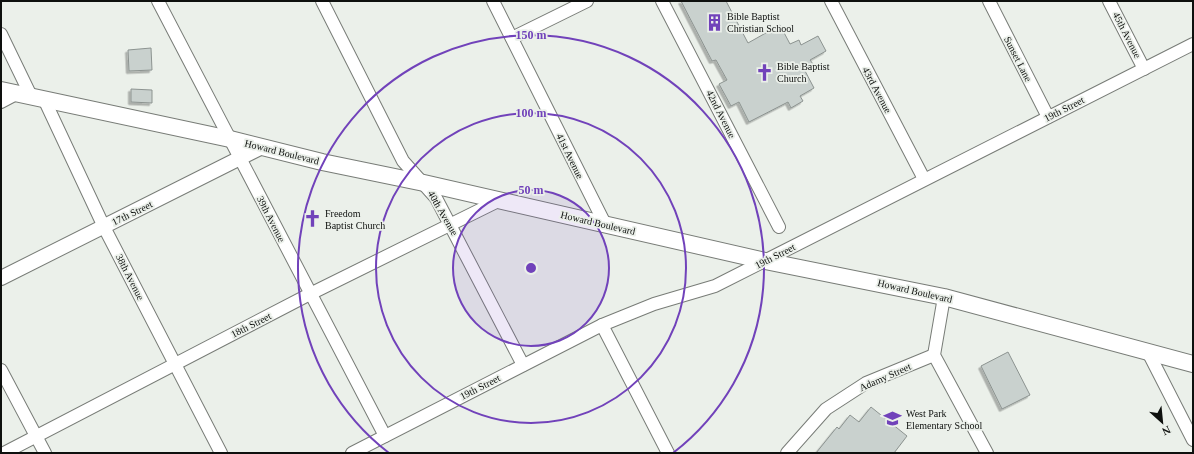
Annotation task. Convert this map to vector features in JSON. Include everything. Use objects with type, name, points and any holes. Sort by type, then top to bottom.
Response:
[{"type":"main road","name":"Howard Boulevard","points":[[1,90],[230,140],[322,162],[424,183],[765,261],[944,298],[1193,364]]},
{"type":"street","name":"39th Avenue","points":[[158,1],[385,436]]},
{"type":"street","name":"40th Avenue","points":[[322,1],[403,161],[436,198],[523,365]]},
{"type":"street","name":"41st Avenue","points":[[493,1],[605,224]]},
{"type":"street","points":[[512,38],[587,1]]},
{"type":"street","name":"42nd Avenue","points":[[662,1],[779,227]]},
{"type":"street","name":"43rd Avenue","points":[[831,1],[924,179]]},
{"type":"street","name":"Sunset Lane","points":[[988,1],[1048,116]]},
{"type":"street","name":"45th Avenue","points":[[1110,1],[1144,69]]},
{"type":"street","name":"38th Avenue","points":[[1,34],[31,96],[104,227],[221,453]]},
{"type":"street","name":"19th Street","points":[[352,453],[602,324],[654,304],[715,286],[1048,116],[1193,44]]},
{"type":"street","points":[[1,102],[31,96]]},
{"type":"street","name":"17th Street","points":[[1,278],[262,148]]},
{"type":"street","name":"18th Street","points":[[4,453],[310,294],[498,201]]},
{"type":"street","points":[[944,298],[934,355],[987,453]]},
{"type":"street","points":[[602,324],[668,453]]},
{"type":"street","points":[[1148,352],[1193,440]]},
{"type":"street","name":"Adamy Street","points":[[787,453],[826,409],[866,383],[934,355]]},
{"type":"street","points":[[1,370],[45,453]]},
{"type":"building","name":"Bible Baptist Church","points":[[681,1],[726,1],[748,43],[780,25],[790,44],[799,40],[801,45],[818,36],[826,51],[810,60],[813,64],[804,69],[814,88],[800,96],[803,101],[791,108],[788,102],[749,122],[739,102],[731,106],[719,84],[727,80],[716,60],[712,61]]},
{"type":"building","points":[[151,48],[152,70],[129,71],[128,50]]},
{"type":"building","points":[[131,89],[152,90],[152,103],[131,102]]},
{"type":"building","points":[[1008,352],[1030,395],[1002,409],[981,366]]},
{"type":"building","points":[[871,407],[907,436],[894,453],[816,453],[837,427],[839,429],[850,415],[859,422]]},
{"type":"place","name":"Bible Baptist Christian School","points":[[714,22]]},
{"type":"place","name":"Bible Baptist Church","points":[[764,72]]},
{"type":"place","name":"Freedom Baptist Church","points":[[312,219]]},
{"type":"place","name":"West Park Elementary School","points":[[893,419]]}]
